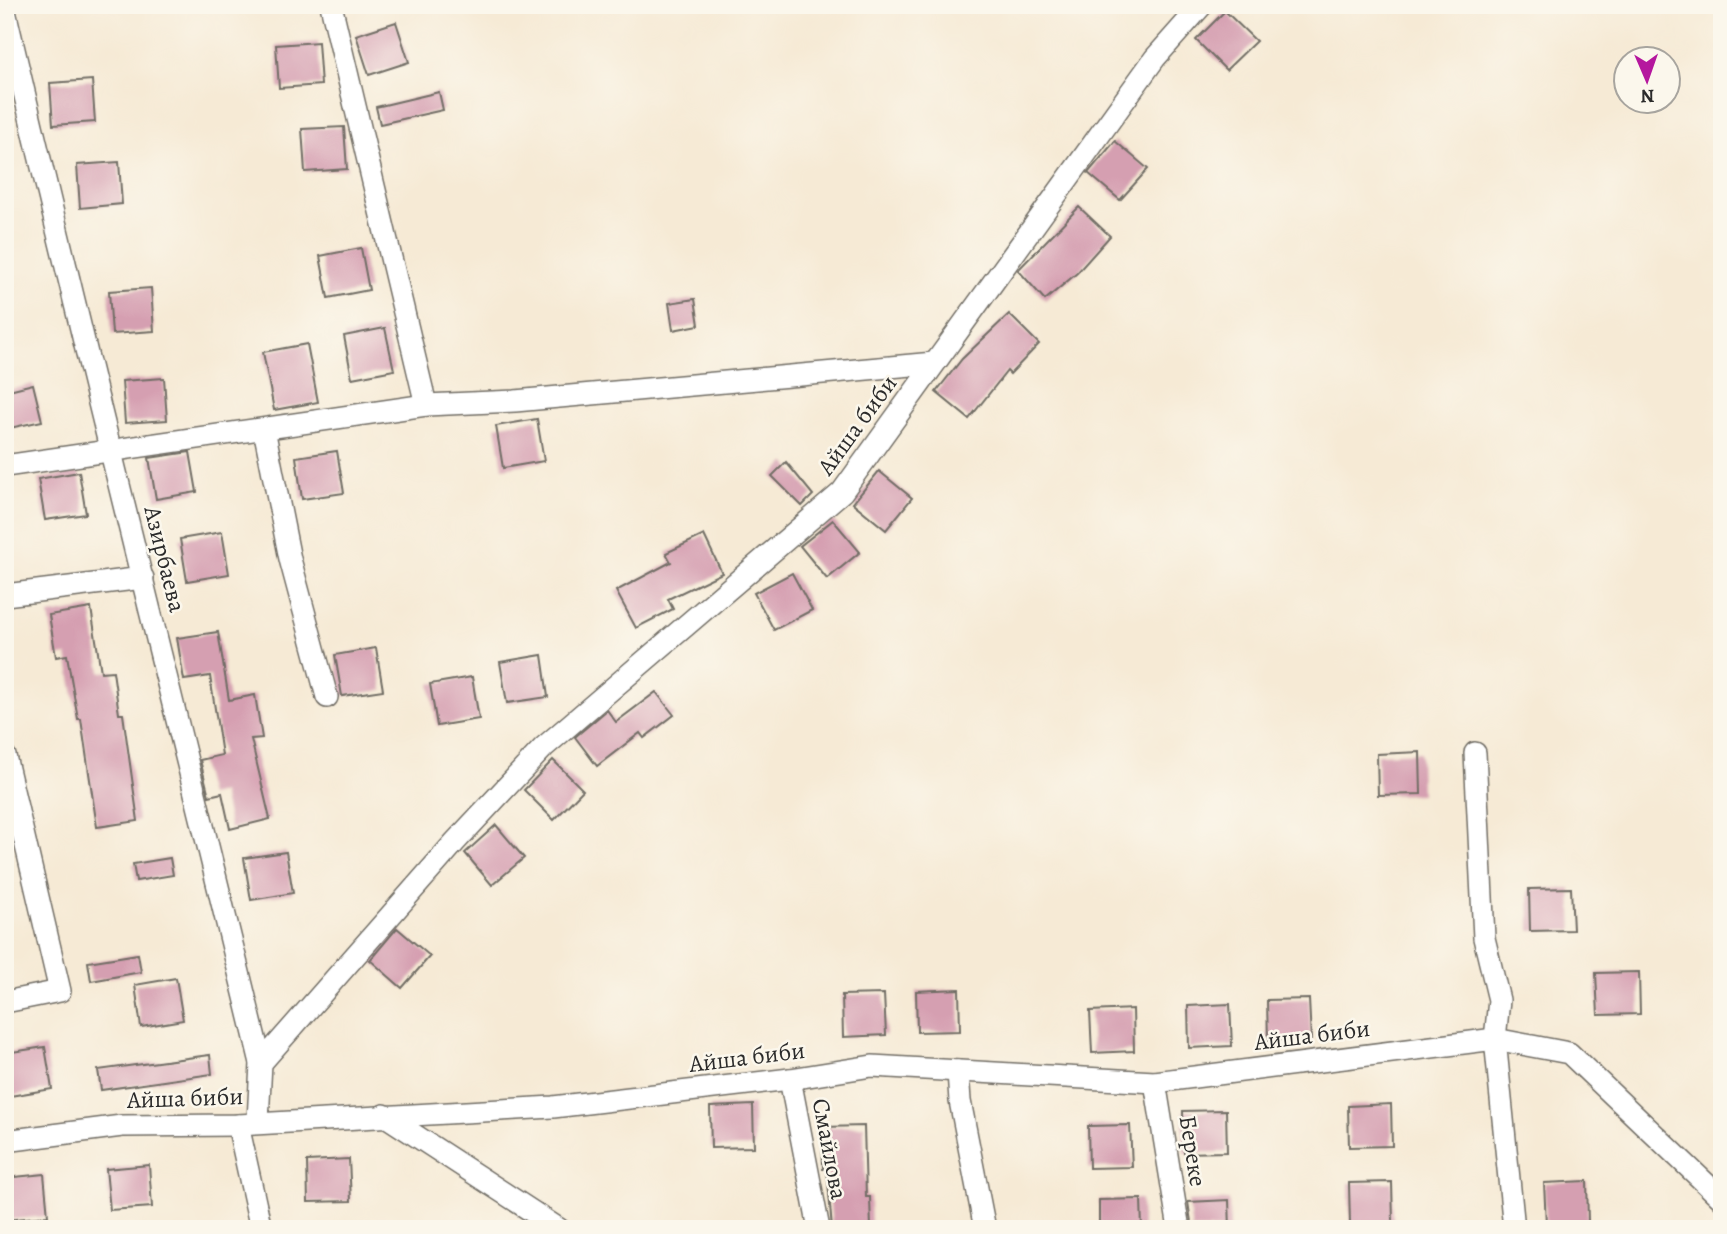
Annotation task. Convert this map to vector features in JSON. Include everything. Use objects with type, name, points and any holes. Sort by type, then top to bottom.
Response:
[{"type":"street","points":[[331,5],[426,405]]},
{"type":"street","name":"Айша биби","points":[[261,1063],[455,842],[544,747],[842,492],[1156,58],[1202,5]]},
{"type":"street","name":"Азирбаева","points":[[5,11],[92,387],[143,578],[261,1063],[248,1123],[261,1229]]},
{"type":"street","points":[[5,466],[426,405],[515,401],[934,363]]},
{"type":"street","points":[[264,429],[290,559],[327,697]]},
{"type":"street","points":[[5,595],[143,578]]},
{"type":"street","points":[[1475,753],[1484,938],[1499,1000],[1495,1039],[1514,1229]]},
{"type":"street","points":[[5,756],[60,990],[5,1002]]},
{"type":"street","name":"Айша биби","points":[[5,1141],[122,1125],[248,1123],[553,1107],[790,1079],[872,1066],[1155,1082],[1495,1039],[1569,1053],[1722,1199]]},
{"type":"street","points":[[958,1071],[960,1101],[985,1229]]},
{"type":"street","name":"Смайлова","points":[[790,1079],[819,1229]]},
{"type":"street","name":"Береке","points":[[1155,1082],[1179,1229]]},
{"type":"street","points":[[384,1115],[559,1229]]},
{"type":"building","points":[[1225,11],[1256,41],[1226,70],[1196,40]]},
{"type":"building","points":[[396,22],[409,62],[369,75],[356,35]]},
{"type":"building","points":[[318,42],[321,85],[279,88],[276,45]]},
{"type":"building","points":[[92,80],[95,122],[53,125],[50,83]]},
{"type":"building","points":[[439,92],[443,110],[380,124],[376,107]]},
{"type":"building","points":[[344,127],[347,169],[305,172],[302,129]]},
{"type":"building","points":[[1115,141],[1148,169],[1120,200],[1088,173]]},
{"type":"building","points":[[119,162],[122,204],[80,208],[77,165]]},
{"type":"building","points":[[1079,207],[1110,236],[1077,273],[1045,300],[1018,270]]},
{"type":"building","points":[[361,248],[369,290],[328,298],[320,256]]},
{"type":"building","points":[[151,288],[154,331],[112,334],[109,291]]},
{"type":"building","points":[[695,299],[699,325],[673,330],[669,303]]},
{"type":"building","points":[[1009,314],[1039,344],[1010,374],[1007,371],[969,419],[936,392],[962,359]]},
{"type":"building","points":[[385,328],[394,370],[352,378],[344,336]]},
{"type":"building","points":[[307,344],[318,402],[274,410],[263,352]]},
{"type":"building","points":[[164,378],[167,420],[125,423],[122,381]]},
{"type":"building","points":[[33,384],[42,421],[5,429],[5,391]]},
{"type":"building","points":[[537,419],[544,461],[503,468],[496,426]]},
{"type":"building","points":[[337,451],[344,493],[302,499],[296,457]]},
{"type":"building","points":[[190,452],[197,492],[156,499],[149,458]]},
{"type":"building","points":[[786,462],[813,495],[802,506],[772,476]]},
{"type":"building","points":[[879,471],[912,498],[886,530],[853,503]]},
{"type":"building","points":[[79,472],[86,514],[45,520],[38,479]]},
{"type":"building","points":[[833,520],[860,552],[827,579],[800,546]]},
{"type":"building","points":[[222,532],[229,574],[187,581],[180,539]]},
{"type":"building","points":[[704,535],[722,573],[668,599],[673,609],[636,628],[616,591],[671,562],[666,553]]},
{"type":"building","points":[[792,573],[812,610],[774,630],[754,593]]},
{"type":"building","points":[[91,608],[101,672],[113,671],[119,714],[123,714],[138,821],[97,827],[81,719],[78,719],[67,655],[56,657],[49,615]]},
{"type":"building","points":[[218,632],[229,700],[255,695],[262,738],[251,739],[270,819],[230,829],[222,793],[209,796],[200,760],[222,755],[210,676],[184,680],[177,638]]},
{"type":"building","points":[[376,648],[383,690],[342,696],[335,655]]},
{"type":"building","points":[[542,655],[548,697],[507,703],[500,662]]},
{"type":"building","points":[[472,677],[479,719],[437,726],[430,684]]},
{"type":"building","points":[[656,692],[674,715],[644,738],[640,733],[597,766],[575,737],[607,710],[616,722]]},
{"type":"building","points":[[1420,752],[1421,794],[1378,795],[1377,754]]},
{"type":"building","points":[[553,760],[583,790],[554,820],[524,790]]},
{"type":"building","points":[[496,825],[524,858],[492,885],[465,853]]},
{"type":"building","points":[[286,852],[293,893],[251,900],[244,858]]},
{"type":"building","points":[[170,858],[173,875],[136,881],[133,864]]},
{"type":"building","points":[[1571,888],[1573,930],[1530,931],[1529,889]]},
{"type":"building","points":[[397,928],[430,956],[402,988],[370,960]]},
{"type":"building","points":[[138,954],[141,972],[91,981],[88,962]]},
{"type":"building","points":[[1639,972],[1640,1014],[1598,1015],[1596,973]]},
{"type":"building","points":[[176,978],[183,1020],[141,1027],[135,985]]},
{"type":"building","points":[[959,989],[960,1031],[917,1032],[916,991]]},
{"type":"building","points":[[884,994],[886,1035],[843,1037],[842,995]]},
{"type":"building","points":[[1309,999],[1311,1040],[1268,1041],[1267,1000]]},
{"type":"building","points":[[1230,1004],[1232,1046],[1189,1048],[1188,1006]]},
{"type":"building","points":[[1133,1009],[1134,1051],[1092,1053],[1090,1011]]},
{"type":"building","points":[[45,1047],[52,1089],[10,1096],[5,1053]]},
{"type":"building","points":[[210,1055],[212,1074],[101,1090],[98,1070]]},
{"type":"building","points":[[1391,1104],[1392,1146],[1349,1147],[1348,1106]]},
{"type":"building","points":[[753,1105],[754,1147],[711,1148],[710,1107]]},
{"type":"building","points":[[1226,1110],[1227,1152],[1184,1153],[1183,1111]]},
{"type":"building","points":[[1130,1125],[1132,1167],[1089,1168],[1088,1126]]},
{"type":"building","points":[[864,1126],[866,1197],[870,1197],[871,1229],[832,1229],[827,1169],[823,1169],[822,1127]]},
{"type":"building","points":[[349,1159],[351,1201],[308,1202],[307,1161]]},
{"type":"building","points":[[149,1165],[152,1207],[110,1210],[106,1169]]},
{"type":"building","points":[[44,1174],[48,1216],[5,1220],[5,1178]]},
{"type":"building","points":[[1587,1181],[1588,1223],[1546,1224],[1544,1183]]},
{"type":"building","points":[[1392,1182],[1393,1223],[1350,1225],[1349,1183]]},
{"type":"building","points":[[1141,1199],[1142,1229],[1099,1229],[1099,1200]]},
{"type":"building","points":[[1229,1200],[1230,1229],[1192,1229],[1188,1202]]}]
